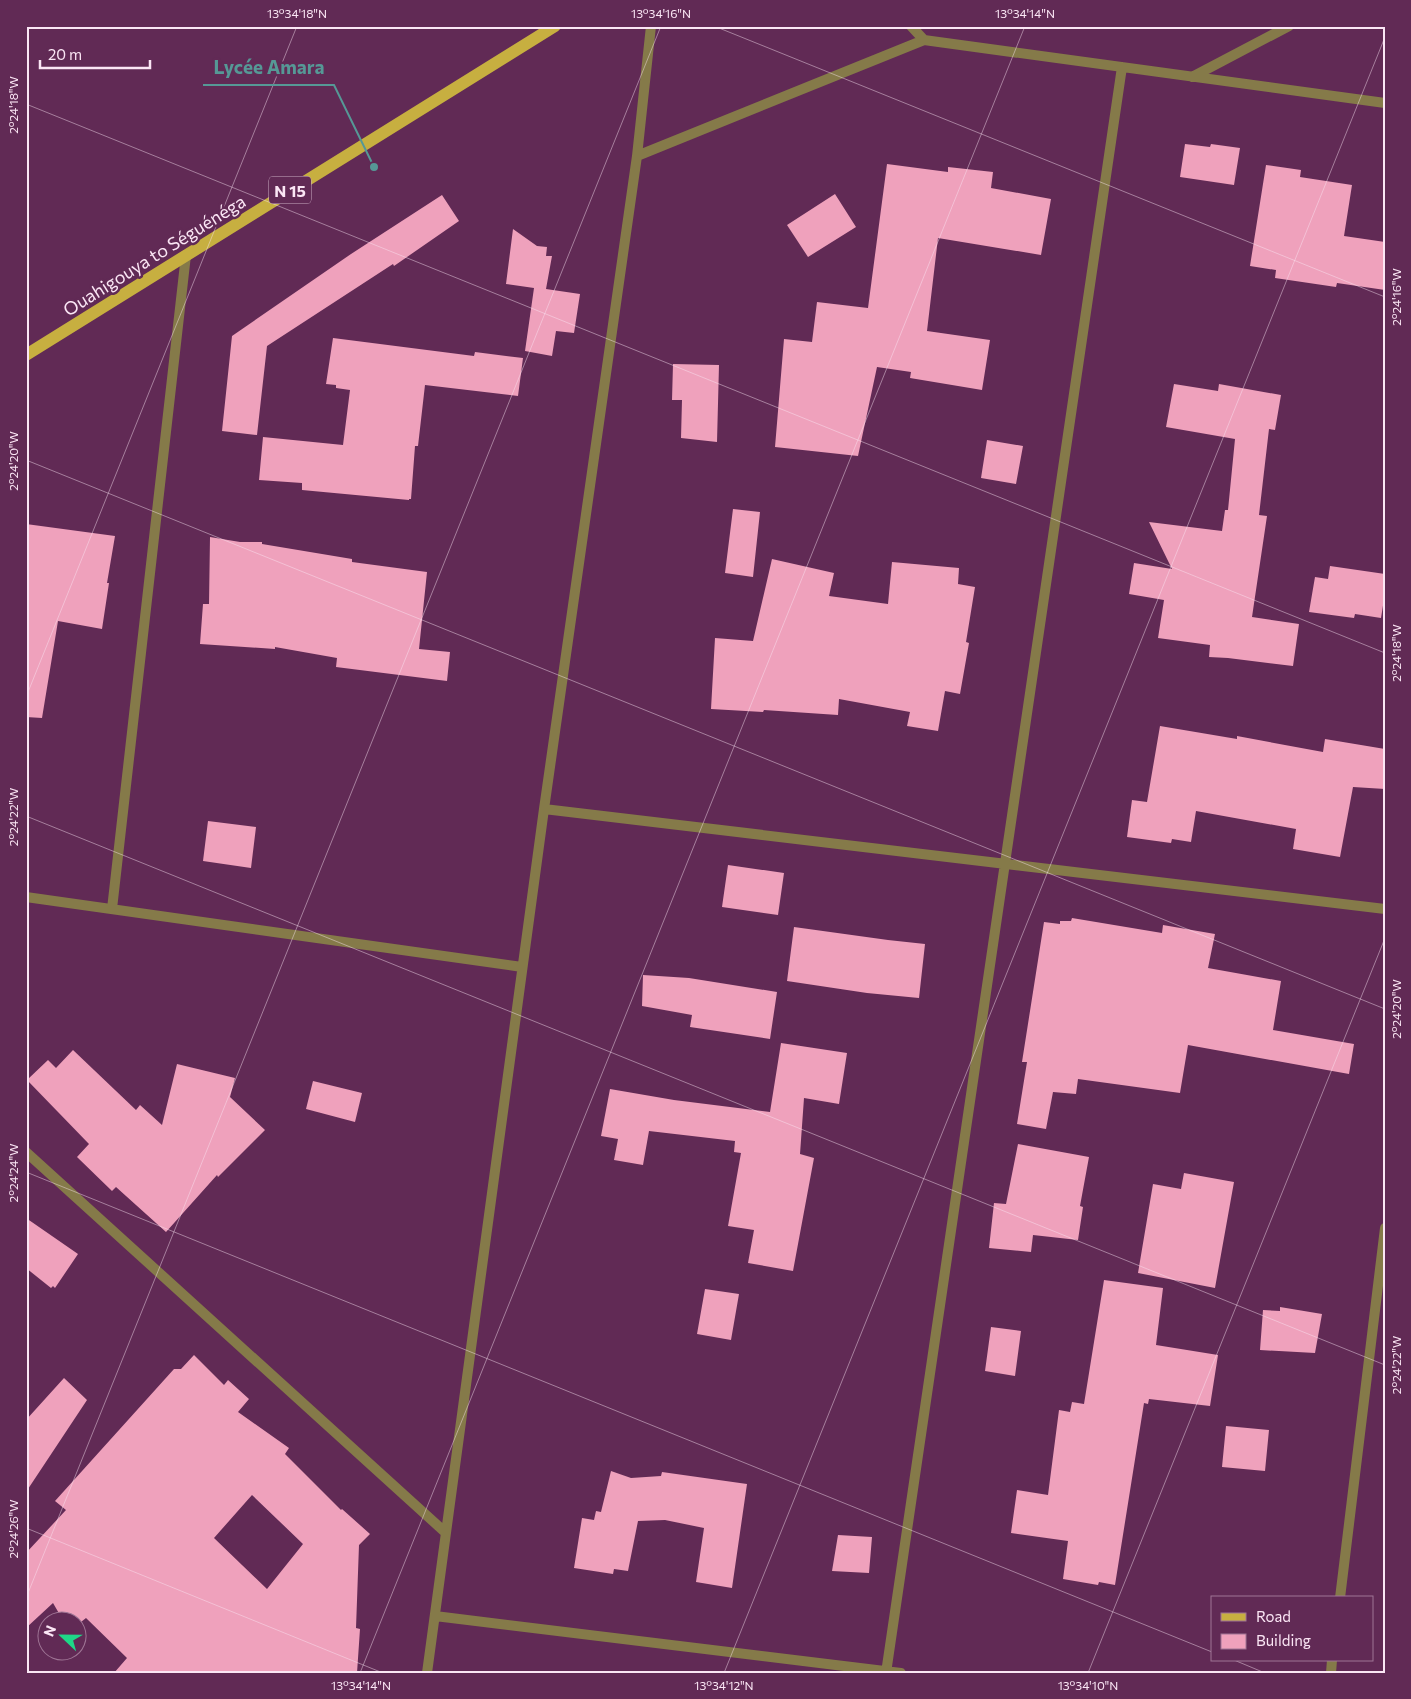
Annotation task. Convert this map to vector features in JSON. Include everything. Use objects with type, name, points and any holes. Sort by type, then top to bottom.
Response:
[{"type":"main road","name":"Ouahigouya to Séguénéga","points":[[26,356],[555,26]]},
{"type":"street","points":[[427,1673],[522,967],[637,156],[651,26]]},
{"type":"street","points":[[912,26],[924,40]]},
{"type":"street","points":[[1192,77],[1289,26]]},
{"type":"street","points":[[637,156],[924,40],[1385,103]]},
{"type":"street","points":[[886,1672],[1122,67]]},
{"type":"street","points":[[112,908],[186,255]]},
{"type":"street","points":[[544,809],[1385,910]]},
{"type":"street","points":[[26,898],[112,908],[522,967]]},
{"type":"street","points":[[26,1152],[446,1533]]},
{"type":"street","points":[[1340,1596],[1385,1228]]},
{"type":"street","points":[[434,1616],[901,1673]]},
{"type":"building","points":[[1185,144],[1210,147],[1211,144],[1240,148],[1234,185],[1180,177]]},
{"type":"building","points":[[887,164],[948,172],[948,167],[993,172],[991,188],[1051,199],[1041,255],[938,238],[927,331],[990,340],[982,390],[910,378],[911,372],[877,367],[858,456],[775,447],[784,339],[812,342],[817,302],[868,308]]},
{"type":"building","points":[[1266,165],[1301,170],[1300,177],[1352,185],[1344,236],[1385,242],[1385,290],[1337,283],[1336,287],[1275,278],[1276,270],[1250,266]]},
{"type":"building","points":[[835,194],[856,227],[808,257],[787,225]]},
{"type":"building","points":[[442,195],[459,221],[394,266],[393,264],[267,346],[257,435],[222,431],[232,336],[351,254]]},
{"type":"building","points":[[513,229],[537,246],[547,247],[546,256],[552,256],[546,289],[580,294],[574,333],[556,331],[552,356],[525,351],[534,288],[506,284]]},
{"type":"building","points":[[333,338],[474,356],[475,352],[523,358],[518,396],[425,385],[418,446],[415,446],[411,499],[409,500],[302,490],[302,483],[259,480],[263,437],[343,445],[350,390],[326,384]]},
{"type":"building","points":[[673,364],[719,365],[717,442],[681,438],[682,400],[672,400]]},
{"type":"building","points":[[1174,384],[1218,391],[1219,384],[1281,395],[1275,430],[1269,429],[1259,515],[1267,516],[1252,617],[1299,624],[1293,666],[1209,657],[1210,645],[1158,638],[1164,600],[1129,594],[1134,563],[1172,569],[1149,522],[1222,531],[1225,510],[1228,510],[1235,439],[1166,427]]},
{"type":"building","points":[[987,440],[1023,446],[1016,484],[981,478]]},
{"type":"building","points":[[733,509],[760,512],[753,577],[725,573]]},
{"type":"building","points":[[26,524],[115,536],[102,629],[58,621],[42,718],[26,717]]},
{"type":"building","points":[[210,537],[240,542],[262,542],[262,544],[352,559],[352,562],[427,572],[419,649],[450,652],[447,681],[336,667],[337,658],[275,647],[275,649],[200,644],[203,604],[209,604]]},
{"type":"building","points":[[772,559],[834,573],[829,596],[888,604],[892,562],[959,568],[958,584],[975,587],[966,642],[969,643],[960,694],[945,691],[938,731],[907,726],[910,712],[839,699],[838,715],[764,710],[763,712],[711,709],[715,638],[753,641]]},
{"type":"building","points":[[1330,566],[1385,574],[1385,593],[1381,618],[1355,614],[1354,618],[1309,612],[1315,577],[1328,579]]},
{"type":"building","points":[[1160,726],[1237,739],[1237,736],[1323,752],[1325,739],[1385,749],[1385,789],[1353,787],[1340,857],[1293,849],[1296,829],[1196,811],[1191,842],[1172,839],[1171,843],[1127,837],[1132,800],[1147,802]]},
{"type":"building","points":[[208,821],[256,827],[251,868],[203,861]]},
{"type":"building","points":[[728,865],[784,873],[778,915],[722,907]]},
{"type":"building","points":[[1072,918],[1162,933],[1163,925],[1215,934],[1208,968],[1281,981],[1273,1030],[1354,1044],[1349,1074],[1188,1045],[1180,1093],[1078,1079],[1076,1094],[1053,1092],[1046,1129],[1017,1124],[1027,1062],[1022,1062],[1044,922],[1060,924],[1060,921],[1071,921]]},
{"type":"building","points":[[794,927],[925,944],[919,998],[867,993],[787,981]]},
{"type":"building","points":[[643,975],[689,978],[777,992],[770,1039],[690,1027],[692,1015],[642,1006]]},
{"type":"building","points":[[781,1043],[847,1053],[839,1104],[804,1098],[800,1154],[814,1158],[793,1271],[748,1263],[754,1230],[728,1226],[741,1153],[734,1152],[735,1141],[649,1131],[643,1165],[614,1160],[618,1139],[601,1136],[610,1089],[674,1100],[770,1112]]},
{"type":"building","points":[[73,1050],[136,1110],[140,1105],[162,1125],[177,1064],[235,1078],[230,1097],[265,1130],[218,1177],[217,1175],[166,1232],[116,1187],[112,1191],[77,1157],[89,1144],[27,1080],[48,1060],[56,1068]]},
{"type":"building","points":[[313,1081],[362,1093],[355,1122],[306,1109]]},
{"type":"building","points":[[1018,1144],[1089,1157],[1080,1206],[1083,1207],[1078,1240],[1033,1235],[1031,1252],[989,1248],[994,1203],[1006,1204]]},
{"type":"building","points":[[1184,1173],[1234,1182],[1215,1288],[1138,1273],[1153,1184],[1181,1189]]},
{"type":"building","points":[[26,1218],[78,1254],[55,1288],[53,1286],[51,1288],[26,1268]]},
{"type":"building","points":[[1104,1280],[1163,1288],[1156,1345],[1218,1355],[1210,1406],[1149,1399],[1148,1404],[1144,1403],[1115,1585],[1099,1582],[1098,1585],[1063,1579],[1068,1541],[1011,1533],[1017,1490],[1048,1495],[1059,1410],[1070,1412],[1072,1402],[1084,1404]]},
{"type":"building","points":[[705,1289],[739,1294],[731,1340],[697,1334]]},
{"type":"building","points":[[1280,1307],[1322,1314],[1315,1353],[1260,1350],[1263,1310],[1280,1311]]},
{"type":"building","points":[[991,1327],[1021,1331],[1015,1376],[985,1371]]},
{"type":"building","points":[[194,1355],[224,1385],[228,1380],[249,1399],[238,1412],[289,1448],[285,1454],[341,1510],[370,1534],[359,1545],[356,1628],[360,1629],[357,1673],[114,1673],[127,1658],[88,1620],[88,1612],[58,1612],[53,1603],[43,1612],[38,1612],[38,1617],[26,1628],[26,1553],[66,1510],[55,1501],[174,1369],[181,1369]],"holes":[[[252,1495],[303,1544],[267,1589],[214,1538]]]},
{"type":"building","points":[[64,1378],[87,1400],[26,1492],[26,1420]]},
{"type":"building","points":[[1226,1426],[1269,1430],[1265,1471],[1222,1467]]},
{"type":"building","points":[[611,1471],[631,1478],[661,1476],[662,1472],[747,1484],[732,1588],[696,1582],[704,1528],[665,1520],[638,1521],[628,1571],[614,1569],[613,1574],[574,1568],[582,1518],[594,1520],[596,1511],[601,1512]]},
{"type":"building","points":[[838,1535],[872,1537],[869,1573],[832,1571]]},
{"type":"place","name":"Lycée Amara","points":[[374,167]]}]
